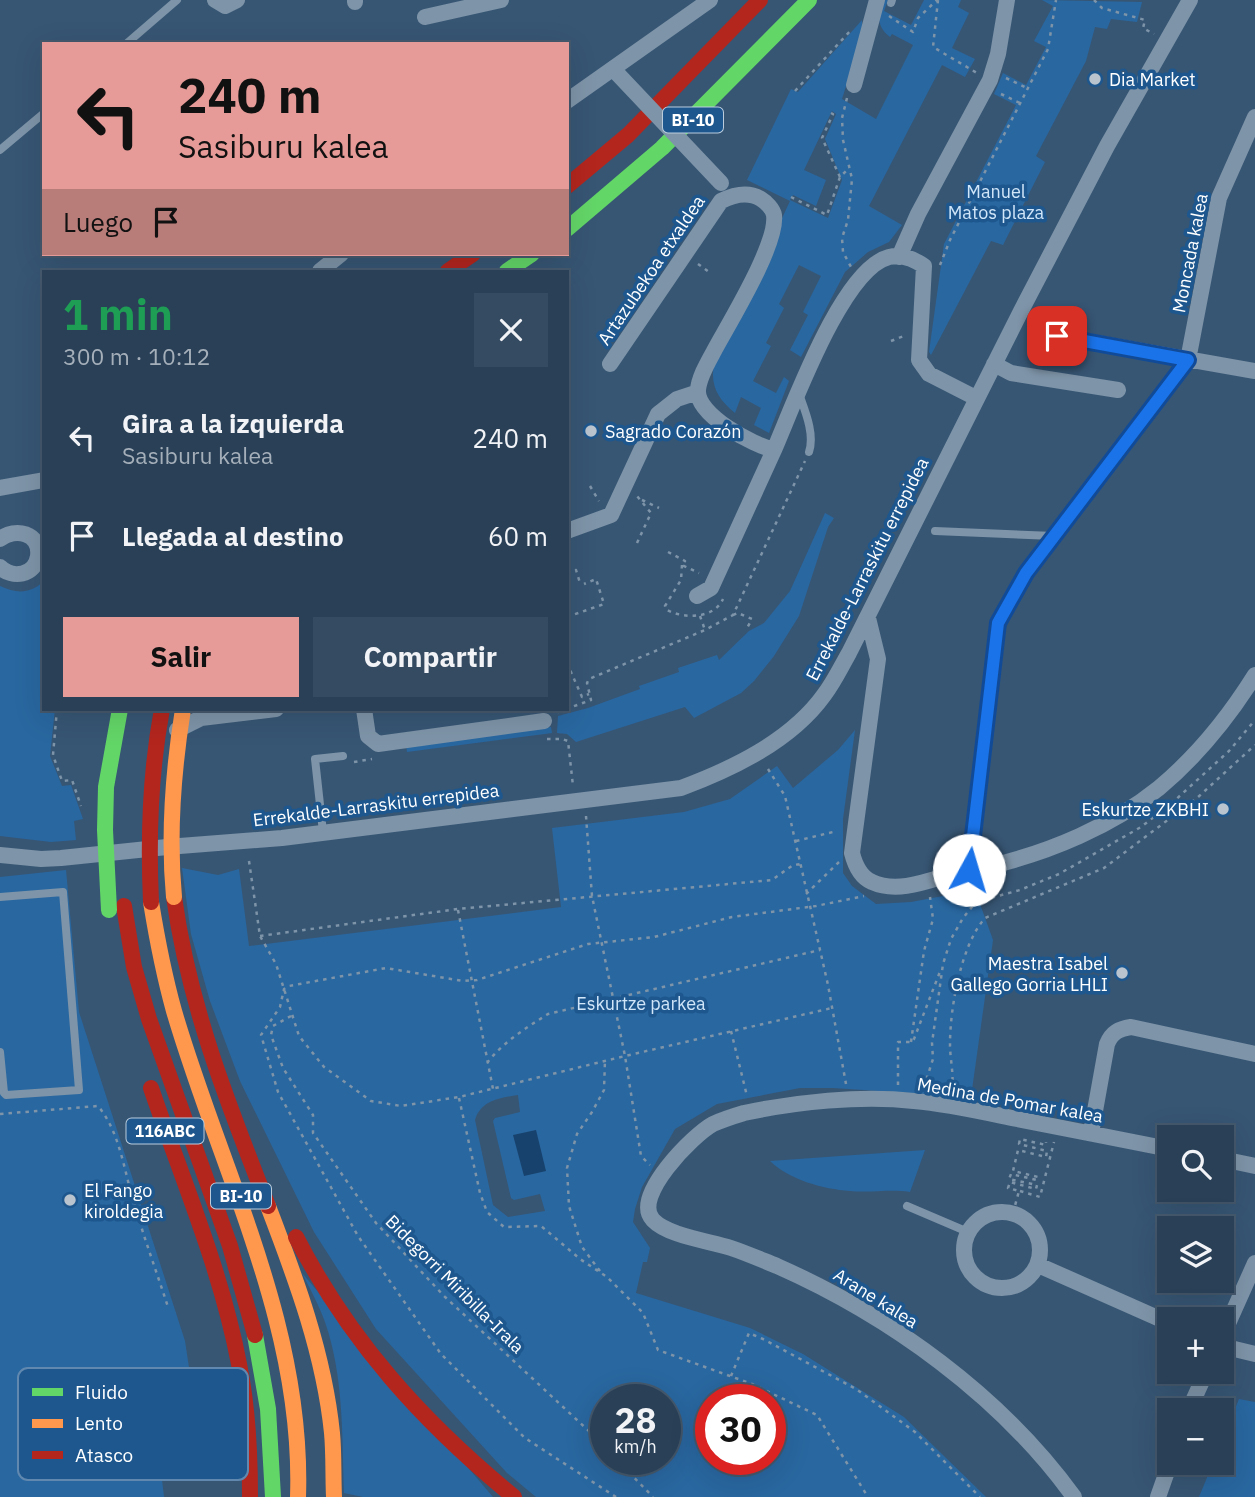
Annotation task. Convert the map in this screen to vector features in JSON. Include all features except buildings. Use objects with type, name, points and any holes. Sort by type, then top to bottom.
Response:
[{"type":"highway","name":"BI-10","points":[[569,184],[628,135],[760,0]]},
{"type":"highway","name":"BI-10","points":[[569,227],[637,173],[713,101],[808,0]]},
{"type":"highway","points":[[449,270],[470,256]]},
{"type":"highway","points":[[509,270],[529,256]]},
{"type":"highway","points":[[120,711],[106,787],[105,830],[117,908],[122,985]]},
{"type":"highway","name":"BI-10","points":[[132,711],[122,783],[117,908],[149,1019],[230,1246],[254,1332],[268,1409],[273,1497]]},
{"type":"highway","name":"BI-10","points":[[162,711],[151,768],[148,821],[151,902],[179,1025],[240,1194],[278,1314],[295,1413],[298,1497]]},
{"type":"highway","points":[[183,711],[174,761],[168,826],[179,936],[199,1018],[312,1327],[329,1400],[334,1436],[334,1497]]},
{"type":"highway","name":"116ABC","points":[[147,1075],[208,1249],[239,1368]]},
{"type":"highway","points":[[231,1109],[262,1166],[299,1245],[351,1328],[398,1388],[435,1429],[484,1474],[514,1497]]},
{"type":"highway","name":"116ABC","points":[[248,1452],[250,1497]]},
{"type":"street","points":[[215,0],[225,6],[237,0]]},
{"type":"street","points":[[425,17],[501,0]]},
{"type":"street","points":[[569,101],[710,0]]},
{"type":"street","points":[[899,257],[918,214],[995,82],[1007,0]]},
{"type":"street","name":"Errekalde-Larraskitu errepidea","points":[[0,855],[61,859],[167,846],[282,838],[681,788],[728,770],[787,732],[824,696],[868,618],[976,398],[1107,146],[1190,0]]},
{"type":"street","points":[[854,85],[887,1]]},
{"type":"street","points":[[613,69],[721,183]]},
{"type":"street","name":"Moncada kalea","points":[[1188,360],[1219,198],[1255,117]]},
{"type":"street","name":"Artazubekoa etxaldea","points":[[610,364],[720,201],[732,195],[756,196],[771,208],[774,215],[772,231],[765,254],[705,369],[698,392]]},
{"type":"street","points":[[321,270],[339,256]]},
{"type":"street","points":[[697,596],[711,588],[842,300],[866,270],[889,257],[911,257],[924,266],[919,360],[929,374],[976,398]]},
{"type":"street","points":[[1057,336],[1255,370]]},
{"type":"street","points":[[969,870],[998,623],[1026,573],[1188,360]]},
{"type":"street","points":[[994,364],[1011,373],[1118,390]]},
{"type":"street","points":[[569,530],[611,516],[657,414],[677,399],[698,392],[703,406],[718,421],[761,447],[774,450]]},
{"type":"street","points":[[0,488],[42,480]]},
{"type":"street","points":[[0,540],[8,533],[16,531],[40,545],[35,566],[27,573],[8,573],[0,567]]},
{"type":"street","points":[[868,618],[878,659],[852,853],[856,869],[871,882],[893,887],[991,867],[1060,845],[1116,816],[1157,789],[1179,770],[1239,701],[1255,675]]},
{"type":"street","points":[[167,846],[166,757],[172,732],[201,718],[259,711]]},
{"type":"street","points":[[364,711],[368,736],[378,744],[548,718]]},
{"type":"street","points":[[1091,1133],[1107,1044],[1111,1035],[1121,1028],[1131,1027],[1255,1054]]},
{"type":"street","name":"Medina de Pomar kalea","points":[[655,1173],[706,1129],[738,1115],[789,1104],[912,1100],[1157,1147]]},
{"type":"street","points":[[1234,1162],[1255,1166]]},
{"type":"street","name":"Arane kalea","points":[[655,1173],[649,1205],[654,1221],[677,1233],[729,1247],[765,1261],[816,1283],[857,1306],[955,1372],[1029,1440],[1074,1497]]},
{"type":"street","points":[[999,1211],[1013,1213],[1024,1218],[1033,1227],[1039,1239],[1038,1265],[1021,1283],[998,1288],[976,1278],[968,1268],[964,1244],[975,1222],[986,1215],[999,1211]]},
{"type":"street","points":[[1234,1310],[1255,1263]]},
{"type":"street","points":[[1038,1265],[1157,1318]]},
{"type":"street","points":[[1234,1349],[1255,1354]]},
{"type":"street","points":[[1158,1497],[1166,1475]]},
{"type":"lane","points":[[128,42],[177,0]]},
{"type":"lane","points":[[0,150],[42,115]]},
{"type":"lane","points":[[799,394],[812,444],[809,452]]},
{"type":"lane","points":[[935,531],[1055,536]]},
{"type":"lane","points":[[323,832],[315,759],[343,756]]},
{"type":"lane","points":[[0,897],[62,892],[79,1090],[6,1095],[0,1052]]},
{"type":"lane","points":[[907,1206],[968,1232]]},
{"type":"path","points":[[889,16],[913,32],[918,18],[937,0]]},
{"type":"path","points":[[937,0],[933,47],[995,82],[1005,77],[1027,88]]},
{"type":"path","points":[[923,282],[933,282],[938,273],[950,240],[1048,49],[1056,0]]},
{"type":"path","points":[[1094,0],[1102,8],[1145,20],[1143,28],[1167,40]]},
{"type":"path","points":[[795,91],[853,27]]},
{"type":"path","points":[[851,267],[843,252],[842,238],[848,220],[852,179],[843,140],[842,118],[854,85]]},
{"type":"path","points":[[831,113],[833,114],[822,138],[840,177]]},
{"type":"path","points":[[791,197],[827,215],[840,177],[849,169]]},
{"type":"path","points":[[705,269],[709,272]]},
{"type":"path","points":[[1028,334],[1035,338],[1039,329]]},
{"type":"path","points":[[891,341],[912,334]]},
{"type":"path","points":[[733,615],[809,452]]},
{"type":"path","points":[[590,486],[604,510]]},
{"type":"path","points":[[636,489],[639,499],[651,513],[637,543]]},
{"type":"path","points":[[639,499],[659,508]]},
{"type":"path","points":[[668,552],[685,561],[682,565],[681,580],[665,606],[673,613],[700,615],[705,629]]},
{"type":"path","points":[[682,565],[701,574]]},
{"type":"path","points":[[569,572],[576,570],[582,583],[596,579],[604,604],[569,616]]},
{"type":"path","points":[[569,710],[591,700],[587,683],[589,679],[738,613],[752,619],[747,628]]},
{"type":"path","points":[[569,668],[582,697],[589,694]]},
{"type":"path","points":[[57,711],[54,755],[62,781],[72,780],[83,811]]},
{"type":"path","points":[[548,718],[566,711]]},
{"type":"path","points":[[911,1042],[918,1031],[951,939],[976,902],[1020,890],[1059,874],[1140,827],[1172,803],[1229,751],[1255,720]]},
{"type":"path","points":[[547,739],[562,738],[568,741],[572,780]]},
{"type":"path","points":[[951,1106],[951,1024],[965,956],[979,925],[985,918],[1104,868],[1197,798],[1255,745]]},
{"type":"path","points":[[768,769],[785,796],[820,950],[847,1091]]},
{"type":"path","points":[[585,800],[592,896],[625,1056],[641,1156],[655,1173]]},
{"type":"path","points":[[796,841],[842,830]]},
{"type":"path","points":[[806,894],[841,860]]},
{"type":"path","points":[[249,861],[260,936],[276,964],[299,1036],[324,1067],[372,1101],[401,1106],[459,1097],[605,1060],[832,1008]]},
{"type":"path","points":[[260,936],[458,909],[772,880],[793,865],[801,864]]},
{"type":"path","points":[[617,1497],[525,1438],[441,1354],[358,1236],[278,1092],[261,1035],[280,1007],[284,989],[289,986],[386,968],[463,981],[471,980],[588,944],[654,937],[732,917],[809,907],[868,895]]},
{"type":"path","points":[[911,1042],[924,951],[933,919],[930,895]]},
{"type":"path","points":[[458,909],[493,1089]]},
{"type":"path","points":[[487,1063],[516,1036],[548,1014],[820,950]]},
{"type":"path","points":[[923,1090],[933,1059],[932,1043],[943,964]]},
{"type":"path","name":"Bidegorri Miribilla-Irala","points":[[291,1016],[280,1021],[271,1035],[283,1068],[313,1115],[313,1133],[376,1223],[444,1296],[590,1432]]},
{"type":"path","points":[[732,1031],[748,1101]]},
{"type":"path","points":[[898,1088],[898,1042],[911,1042]]},
{"type":"path","points":[[602,1274],[582,1247],[569,1206],[567,1168],[577,1134],[604,1090],[605,1060]]},
{"type":"path","points":[[459,1097],[480,1193],[487,1212],[504,1227],[541,1226],[602,1274],[643,1313],[658,1350],[752,1384],[817,1415],[868,1497]]},
{"type":"path","points":[[0,1114],[98,1106],[107,1117],[116,1141],[168,1307]]},
{"type":"path","points":[[1023,1132],[1021,1136],[1046,1142],[1046,1146],[1020,1139],[1019,1144],[1047,1151],[1046,1157],[1018,1150],[1013,1171],[1038,1177],[1037,1180],[1011,1174],[1009,1179],[1037,1185],[1036,1188],[1010,1182],[1008,1188],[1040,1197],[1055,1139]]},
{"type":"path","points":[[1013,1213],[1019,1191]]},
{"type":"path","points":[[730,1377],[749,1333],[763,1339],[856,1389],[876,1403],[915,1432],[980,1497]]},
{"type":"path","points":[[632,1475],[653,1497]]},
{"type":"green space","points":[[882,0],[888,0],[884,11],[911,25],[924,0],[961,0],[958,7],[969,13],[952,48],[975,59],[965,77],[942,65],[869,206],[902,225],[889,242],[868,252],[845,272],[801,357],[790,350],[808,315],[803,312],[821,276],[799,265],[779,304],[784,308],[766,343],[771,346],[753,381],[776,393],[784,377],[789,381],[769,433],[754,425],[761,408],[741,397],[735,413],[720,397],[713,379],[714,364],[790,201],[747,180],[791,89],[798,92],[862,20],[862,35],[842,99],[876,119],[913,45],[892,34],[890,37],[882,29],[879,15]],"holes":[[[832,111],[836,114],[825,139],[842,180],[828,218],[790,200],[793,195],[816,206],[826,180],[804,170]]]},
{"type":"green space","name":"Manuel Matos plaza","points":[[1042,0],[1142,2],[1137,22],[1111,19],[1107,29],[1095,27],[1086,61],[1036,156],[1045,162],[1003,245],[991,241],[931,355],[929,352],[944,244],[1016,105],[994,94],[1003,73],[1026,85],[1046,47],[1034,41],[1053,6]]},
{"type":"green space","points":[[825,513],[834,518],[828,527],[799,616],[774,656],[741,693],[694,718],[685,707],[576,742],[567,734],[557,733],[558,716],[640,689],[639,686],[679,672],[678,668],[717,655],[719,660],[749,631],[764,623],[790,591]]},
{"type":"green space","points":[[42,582],[42,711],[55,711],[50,756],[62,786],[71,785],[83,819],[74,821],[76,840],[51,842],[0,836],[0,586],[23,591]]},
{"type":"green space","points":[[551,727],[552,733],[407,752],[406,744]]},
{"type":"green space","name":"Eskurtze parkea","points":[[855,730],[843,819],[843,873],[852,886],[876,904],[911,902],[975,890],[993,940],[971,1097],[800,1088],[717,1104],[675,1129],[642,1187],[633,1222],[650,1248],[647,1262],[643,1262],[636,1293],[750,1328],[803,1354],[904,1417],[986,1497],[536,1497],[507,1473],[376,1329],[314,1232],[240,1081],[210,1001],[191,934],[182,868],[218,875],[239,869],[249,946],[561,907],[552,828],[684,812],[730,799],[777,766],[793,788],[838,750]],"holes":[[[518,1095],[520,1112],[495,1118],[493,1121],[511,1198],[514,1200],[540,1194],[545,1211],[508,1217],[493,1205],[475,1120],[486,1104]]]},
{"type":"green space","name":"El Fango kiroldegia","points":[[66,870],[79,1012],[185,1341],[189,1368],[18,1368],[18,1480],[162,1480],[164,1497],[0,1497],[0,877]]},
{"type":"green space","points":[[925,1150],[910,1192],[829,1188],[797,1178],[770,1161]]},
{"type":"green space","points":[[302,1273],[493,1497],[363,1497],[344,1493],[341,1407],[336,1364],[325,1322]]},
{"type":"green space","points":[[1239,1399],[1255,1402],[1255,1497],[1199,1497],[1208,1475],[1234,1475],[1234,1412]]},
{"type":"shaded area","points":[[536,1130],[546,1171],[524,1176],[513,1135]]},
{"type":"traffic: fast","points":[[569,227],[662,148],[809,0]]},
{"type":"traffic: fast","points":[[508,270],[529,256]]},
{"type":"traffic: fast","points":[[109,910],[106,787],[120,711]]},
{"type":"traffic: fast","points":[[255,1335],[268,1409],[273,1497]]},
{"type":"traffic: slow","points":[[174,897],[172,803],[183,711]]},
{"type":"traffic: slow","points":[[151,902],[174,1011],[274,1310],[288,1371],[296,1433],[298,1497]]},
{"type":"traffic: slow","points":[[268,1206],[298,1289],[323,1374],[332,1433],[334,1497]]},
{"type":"traffic: jam","points":[[569,184],[628,135],[760,0]]},
{"type":"traffic: jam","points":[[449,270],[470,256]]},
{"type":"traffic: jam","points":[[151,902],[151,805],[162,711]]},
{"type":"traffic: jam","points":[[174,897],[189,977],[200,1016],[268,1206]]},
{"type":"traffic: jam","points":[[124,906],[134,967],[149,1019],[230,1246],[255,1335]]},
{"type":"traffic: jam","points":[[151,1088],[200,1224],[222,1294],[239,1368]]},
{"type":"traffic: jam","points":[[296,1237],[340,1311],[391,1378],[449,1440],[514,1497]]},
{"type":"traffic: jam","points":[[248,1436],[250,1497]]},
{"type":"place","name":"Dia Market","points":[[1095,79]]},
{"type":"place","name":"Sagrado Corazón","points":[[591,431]]},
{"type":"place","name":"Eskurtze ZKBHI","points":[[1223,809]]},
{"type":"place","name":"Maestra Isabel Gallego Gorria LHLI","points":[[1122,973]]},
{"type":"place","name":"El Fango kiroldegia","points":[[70,1200]]},
{"type":"route","points":[[969,870],[998,623],[1026,573],[1188,360],[1057,336]]}]
